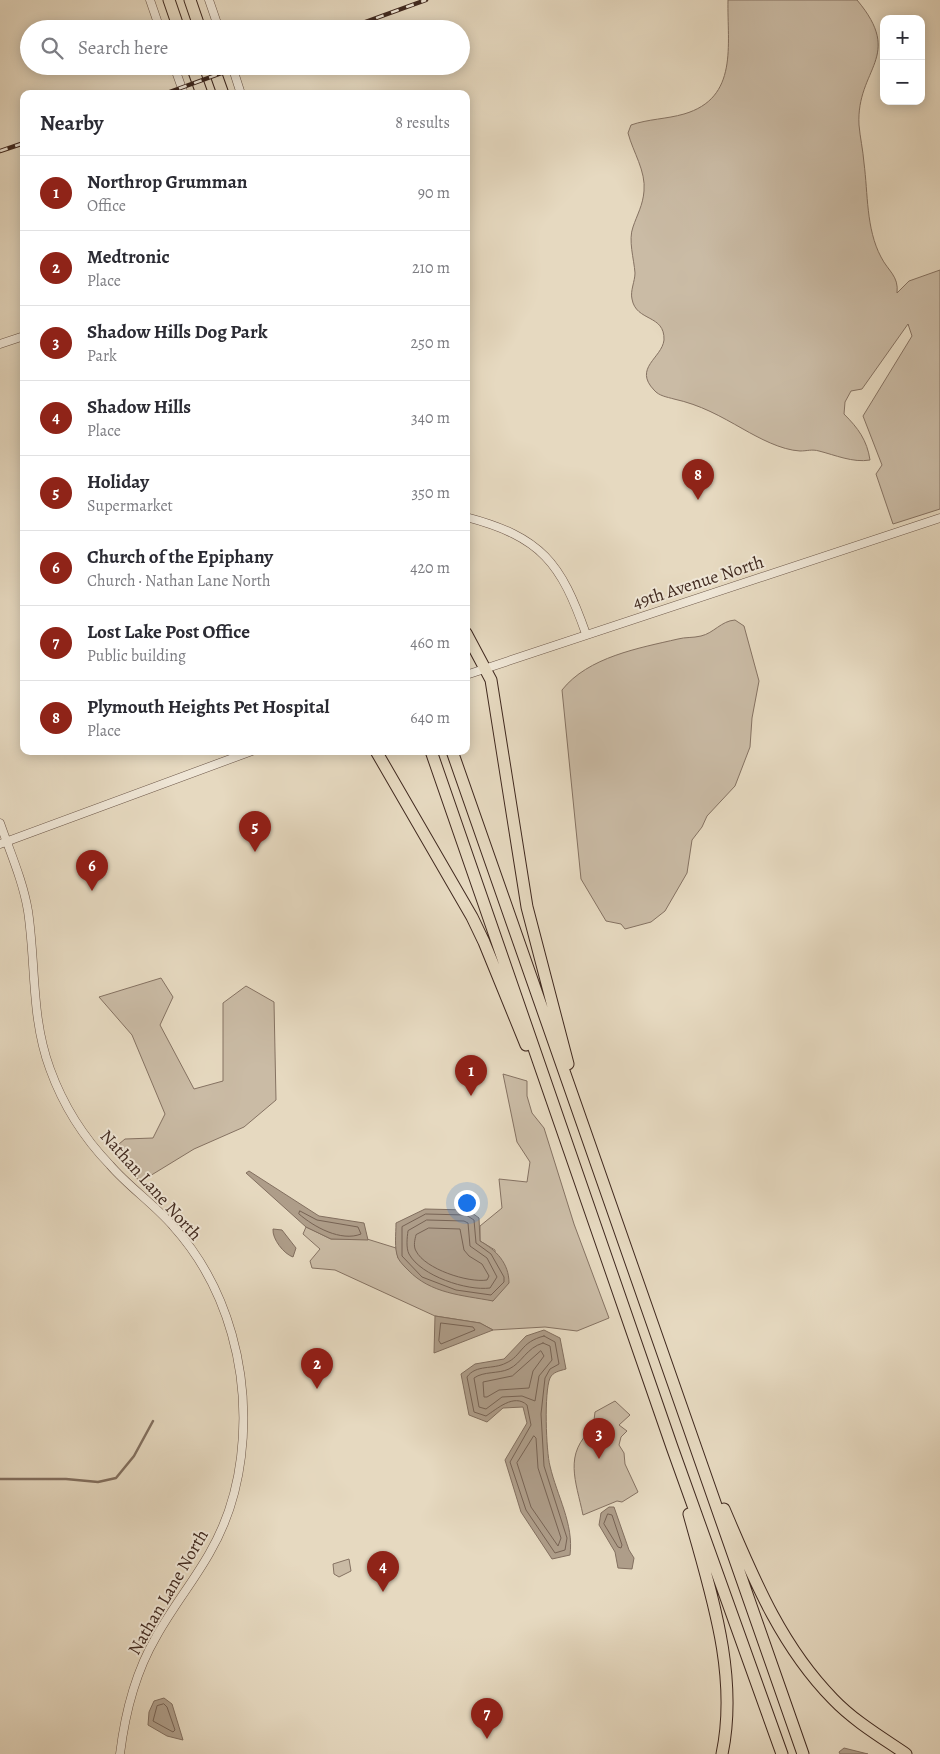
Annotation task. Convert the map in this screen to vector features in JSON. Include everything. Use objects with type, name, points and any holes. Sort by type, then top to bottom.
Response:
[{"type":"highway","points":[[169,0],[176,20]]},
{"type":"highway","points":[[190,0],[197,20]]},
{"type":"highway","points":[[195,75],[201,90]]},
{"type":"highway","points":[[216,75],[222,90]]},
{"type":"highway","points":[[470,640],[492,680],[530,924],[567,1058],[578,1111]]},
{"type":"highway","points":[[378,755],[484,942],[533,1063],[558,1116]]},
{"type":"highway","points":[[432,755],[672,1447],[782,1754]]},
{"type":"highway","points":[[453,755],[803,1754]]},
{"type":"highway","points":[[672,1447],[724,1652],[726,1712],[722,1754]]},
{"type":"highway","points":[[701,1465],[719,1498],[763,1600],[795,1655],[844,1709],[906,1754]]},
{"type":"street","points":[[150,0],[157,20]]},
{"type":"street","points":[[209,0],[216,20]]},
{"type":"street","points":[[177,75],[183,90]]},
{"type":"street","points":[[235,75],[240,90]]},
{"type":"street","points":[[0,344],[20,337]]},
{"type":"street","points":[[470,518],[490,523],[512,533],[534,547],[553,564],[572,594],[586,634]]},
{"type":"street","name":"49th Avenue North","points":[[470,674],[940,518]]},
{"type":"street","points":[[3,843],[234,755]]},
{"type":"street","name":"Nathan Lane North","points":[[0,823],[3,843],[26,901],[36,1013],[41,1041],[51,1070],[69,1109],[91,1144],[110,1166],[173,1226],[192,1251],[225,1313],[233,1336],[242,1381],[244,1428],[234,1492],[210,1553],[155,1638],[143,1663],[125,1716],[120,1754]]},
{"type":"shaded area","points":[[728,0],[857,0],[871,19],[877,36],[878,50],[864,89],[860,106],[859,125],[864,158],[868,211],[876,246],[895,278],[897,293],[909,281],[940,270],[940,509],[893,524],[876,474],[882,465],[863,416],[912,336],[908,324],[862,389],[851,391],[845,402],[844,414],[861,435],[867,446],[870,460],[851,460],[816,450],[800,451],[778,446],[702,408],[661,395],[648,382],[647,369],[659,352],[664,340],[660,326],[639,311],[632,299],[635,273],[631,244],[632,232],[642,201],[644,184],[641,169],[628,133],[631,125],[684,114],[702,106],[714,96],[722,83],[726,68],[728,52]]},
{"type":"shaded area","points":[[735,620],[744,626],[759,681],[752,718],[750,747],[735,786],[707,816],[702,827],[692,840],[687,873],[665,911],[651,922],[625,929],[621,924],[606,921],[581,879],[562,690],[586,669],[600,662],[631,650],[681,638],[701,636],[726,622]]},
{"type":"shaded area","points":[[161,978],[173,997],[160,1025],[194,1089],[223,1081],[223,1003],[246,986],[274,1002],[276,1100],[244,1127],[194,1149],[140,1182],[113,1149],[125,1139],[153,1138],[165,1114],[132,1035],[99,997]]},
{"type":"shaded area","points":[[503,1074],[527,1081],[527,1096],[532,1113],[544,1128],[574,1224],[609,1318],[577,1331],[545,1327],[493,1330],[480,1323],[435,1316],[335,1270],[312,1268],[310,1261],[320,1249],[303,1234],[306,1227],[331,1239],[367,1239],[396,1248],[398,1258],[493,1301],[495,1250],[480,1241],[480,1226],[502,1208],[499,1179],[527,1182],[530,1162],[517,1142]]},
{"type":"shaded area","points":[[615,1401],[630,1415],[619,1425],[627,1431],[621,1437],[619,1445],[624,1453],[625,1464],[638,1492],[622,1502],[617,1501],[583,1515],[575,1479],[575,1458],[584,1438],[593,1428],[595,1412]]},
{"type":"shaded area","points":[[349,1559],[351,1571],[339,1577],[334,1574],[333,1564]]},
{"type":"water","points":[[249,1171],[319,1216],[364,1223],[368,1240],[331,1239],[306,1227],[246,1173]]},
{"type":"water","points":[[425,1209],[468,1210],[479,1218],[480,1241],[496,1253],[507,1269],[509,1283],[493,1301],[437,1289],[417,1278],[400,1261],[396,1250],[396,1223]]},
{"type":"water","points":[[273,1229],[282,1230],[296,1248],[293,1257],[279,1246],[274,1237]]},
{"type":"water","points":[[435,1316],[480,1323],[493,1330],[434,1353]]},
{"type":"water","points":[[544,1330],[560,1338],[566,1369],[555,1373],[550,1378],[546,1422],[550,1466],[570,1532],[571,1544],[570,1555],[552,1559],[521,1512],[505,1460],[527,1423],[523,1407],[503,1408],[487,1422],[469,1415],[461,1374],[475,1364],[504,1359],[526,1336]]},
{"type":"water","points":[[609,1507],[614,1507],[629,1550],[634,1558],[632,1569],[618,1568],[615,1552],[599,1525],[601,1513]]},
{"type":"water","points":[[164,1698],[172,1704],[183,1740],[167,1736],[148,1725],[149,1712],[154,1701]]},
{"type":"water","points":[[844,1748],[868,1754],[840,1754],[839,1752]]},
{"type":"waterway","points":[[0,1479],[66,1479],[98,1482],[116,1478],[134,1456],[153,1421]]},
{"type":"railway","points":[[371,20],[426,0]]},
{"type":"railway","points":[[175,90],[216,75]]},
{"type":"railway","points":[[0,151],[20,144]]},
{"type":"place","name":"Plymouth Heights Pet Hospital","points":[[698,500]]},
{"type":"place","name":"Holiday","points":[[255,852]]},
{"type":"place","name":"Church of the Epiphany","points":[[92,891]]},
{"type":"place","name":"Northrop Grumman","points":[[471,1096]]},
{"type":"place","name":"Medtronic","points":[[317,1389]]},
{"type":"place","name":"Shadow Hills Dog Park","points":[[599,1459]]},
{"type":"place","name":"Shadow Hills","points":[[383,1592]]},
{"type":"place","name":"Lost Lake Post Office","points":[[487,1739]]}]
